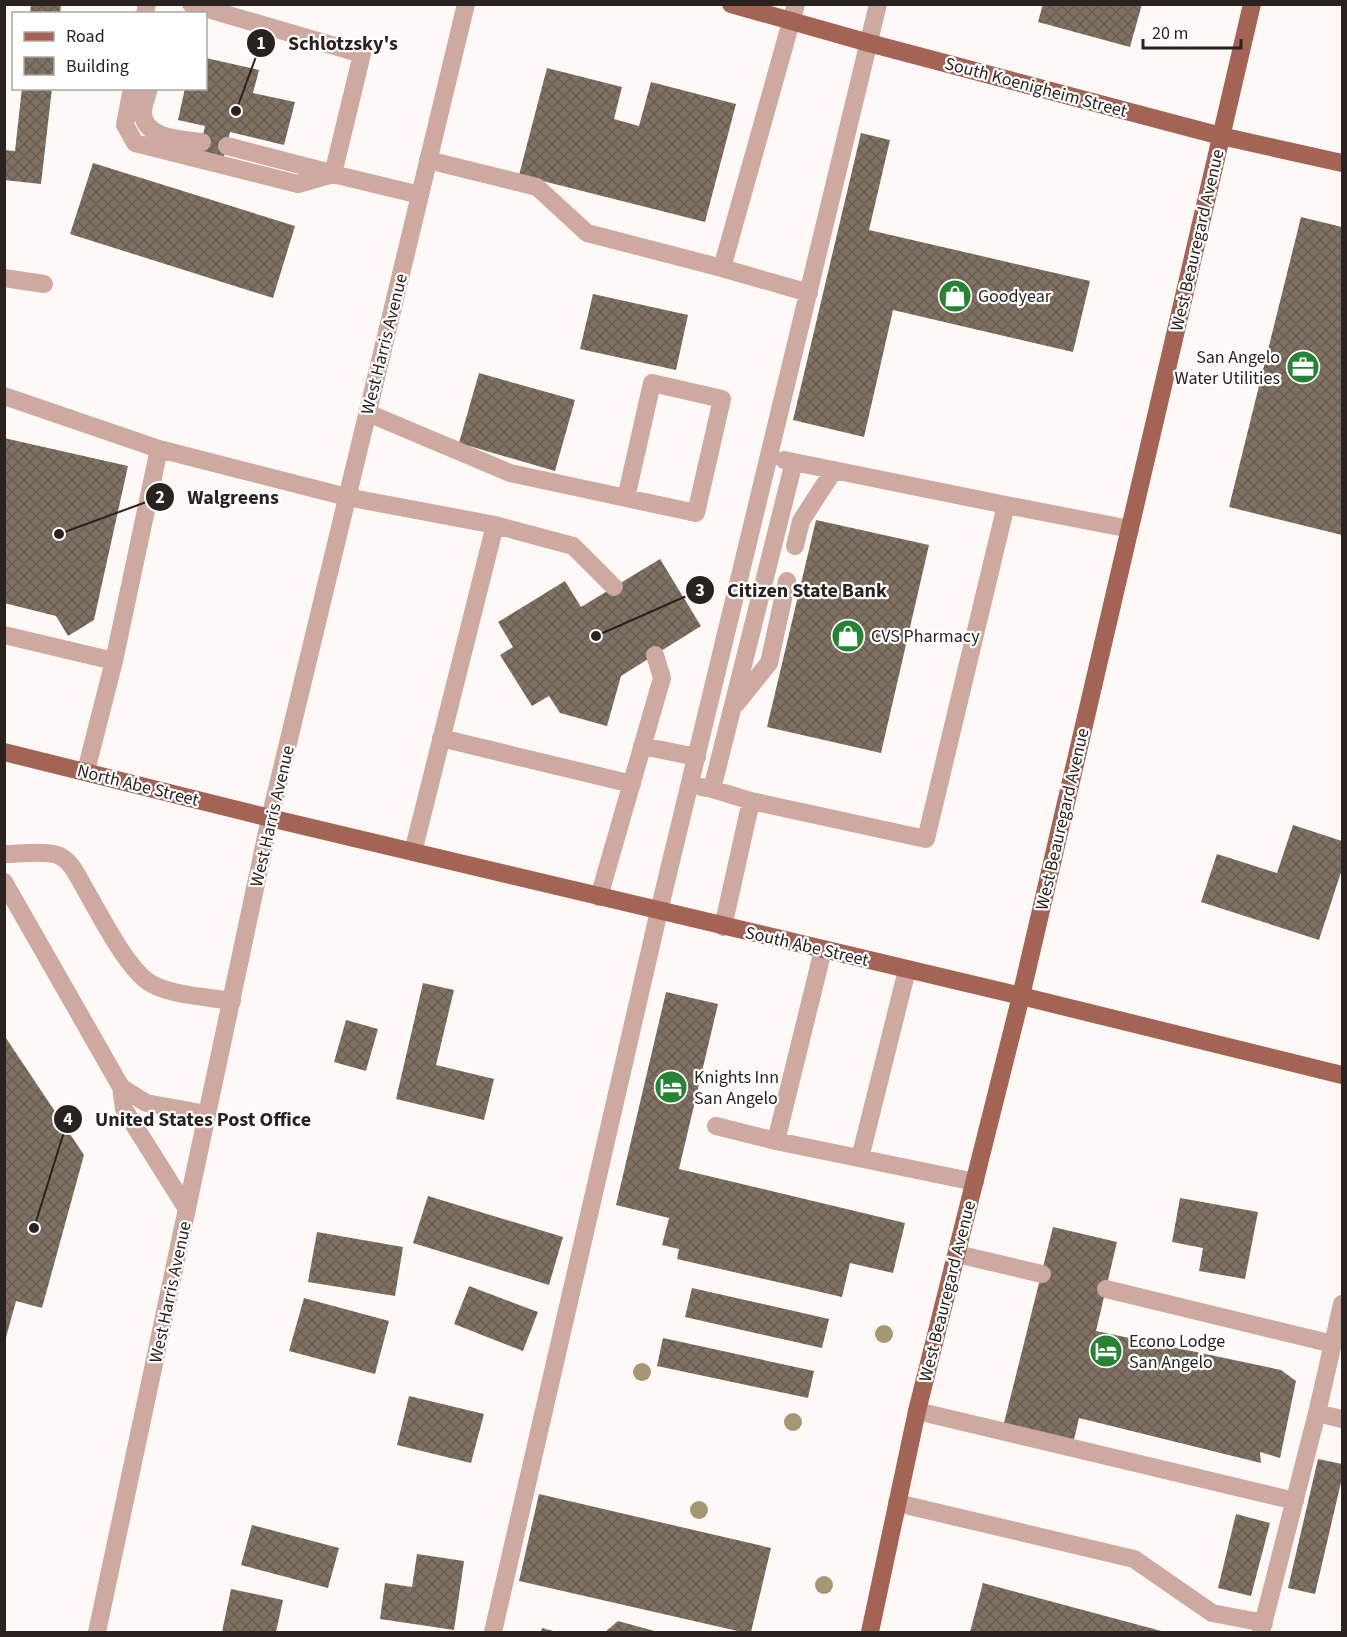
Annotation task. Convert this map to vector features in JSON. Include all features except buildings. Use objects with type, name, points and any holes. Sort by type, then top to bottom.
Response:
[{"type":"main road","name":"South Koenigheim Street","points":[[730,4],[794,12],[869,43],[1221,136],[1342,163]]},
{"type":"main road","name":"West Beauregard Avenue","points":[[870,1632],[917,1411],[1021,996],[1252,4]]},
{"type":"main road","name":"North Abe Street","points":[[4,752],[270,818]]},
{"type":"main road","name":"South Abe Street","points":[[270,818],[1021,996],[1342,1075]]},
{"type":"street","points":[[191,4],[362,54],[333,174]]},
{"type":"street","name":"West Harris Avenue","points":[[97,1632],[270,818],[466,4]]},
{"type":"street","points":[[493,1632],[659,911],[878,4]]},
{"type":"street","points":[[722,268],[794,12]]},
{"type":"street","points":[[132,90],[125,125],[135,144],[298,184],[333,174]]},
{"type":"street","points":[[148,90],[142,113],[147,127],[157,135],[202,142]]},
{"type":"street","points":[[227,146],[420,195]]},
{"type":"street","points":[[428,160],[537,187],[587,233],[809,293]]},
{"type":"street","points":[[4,278],[44,284]]},
{"type":"street","points":[[368,413],[510,473],[626,498],[696,513],[722,399],[652,383],[626,498]]},
{"type":"street","points":[[4,396],[159,449],[347,497],[495,525],[573,546],[614,587]]},
{"type":"street","points":[[86,771],[114,661],[159,449]]},
{"type":"street","points":[[770,457],[1130,529]]},
{"type":"street","points":[[712,789],[794,462]]},
{"type":"street","points":[[795,546],[801,521],[834,470]]},
{"type":"street","points":[[690,785],[751,801],[926,838],[1006,505],[1018,507]]},
{"type":"street","points":[[413,852],[495,525]]},
{"type":"street","points":[[732,709],[769,663],[787,581]]},
{"type":"street","points":[[4,635],[114,661]]},
{"type":"street","points":[[599,897],[662,678],[655,655]]},
{"type":"street","points":[[441,738],[632,784]]},
{"type":"street","points":[[642,746],[697,757]]},
{"type":"street","points":[[723,927],[751,801]]},
{"type":"street","points":[[4,854],[51,853],[61,856],[71,866],[134,968],[148,982],[172,992],[232,1001]]},
{"type":"street","points":[[4,882],[121,1087],[124,1108],[188,1209]]},
{"type":"street","points":[[776,1141],[823,950]]},
{"type":"street","points":[[860,1158],[907,970]]},
{"type":"street","points":[[121,1087],[147,1103],[207,1114]]},
{"type":"street","points":[[716,1126],[776,1141],[975,1182]]},
{"type":"street","points":[[957,1254],[1042,1274]]},
{"type":"street","points":[[1106,1289],[1335,1352]]},
{"type":"street","points":[[897,1503],[1134,1559],[1212,1613],[1263,1628],[1317,1413],[1335,1352],[1342,1304]]},
{"type":"street","points":[[917,1411],[1295,1501]]},
{"type":"street","points":[[1317,1413],[1342,1419]]},
{"type":"place","name":"Schlotzsky's","points":[[236,111]]},
{"type":"place","name":"Goodyear","points":[[955,296]]},
{"type":"place","name":"San Angelo Water Utilities","points":[[1303,367]]},
{"type":"place","name":"Walgreens","points":[[59,534]]},
{"type":"place","name":"Citizen State Bank","points":[[596,636]]},
{"type":"place","name":"CVS Pharmacy","points":[[848,636]]},
{"type":"place","name":"Knights Inn San Angelo","points":[[671,1087]]},
{"type":"place","name":"United States Post Office","points":[[34,1228]]},
{"type":"place","name":"Econo Lodge San Angelo","points":[[1106,1351]]}]
